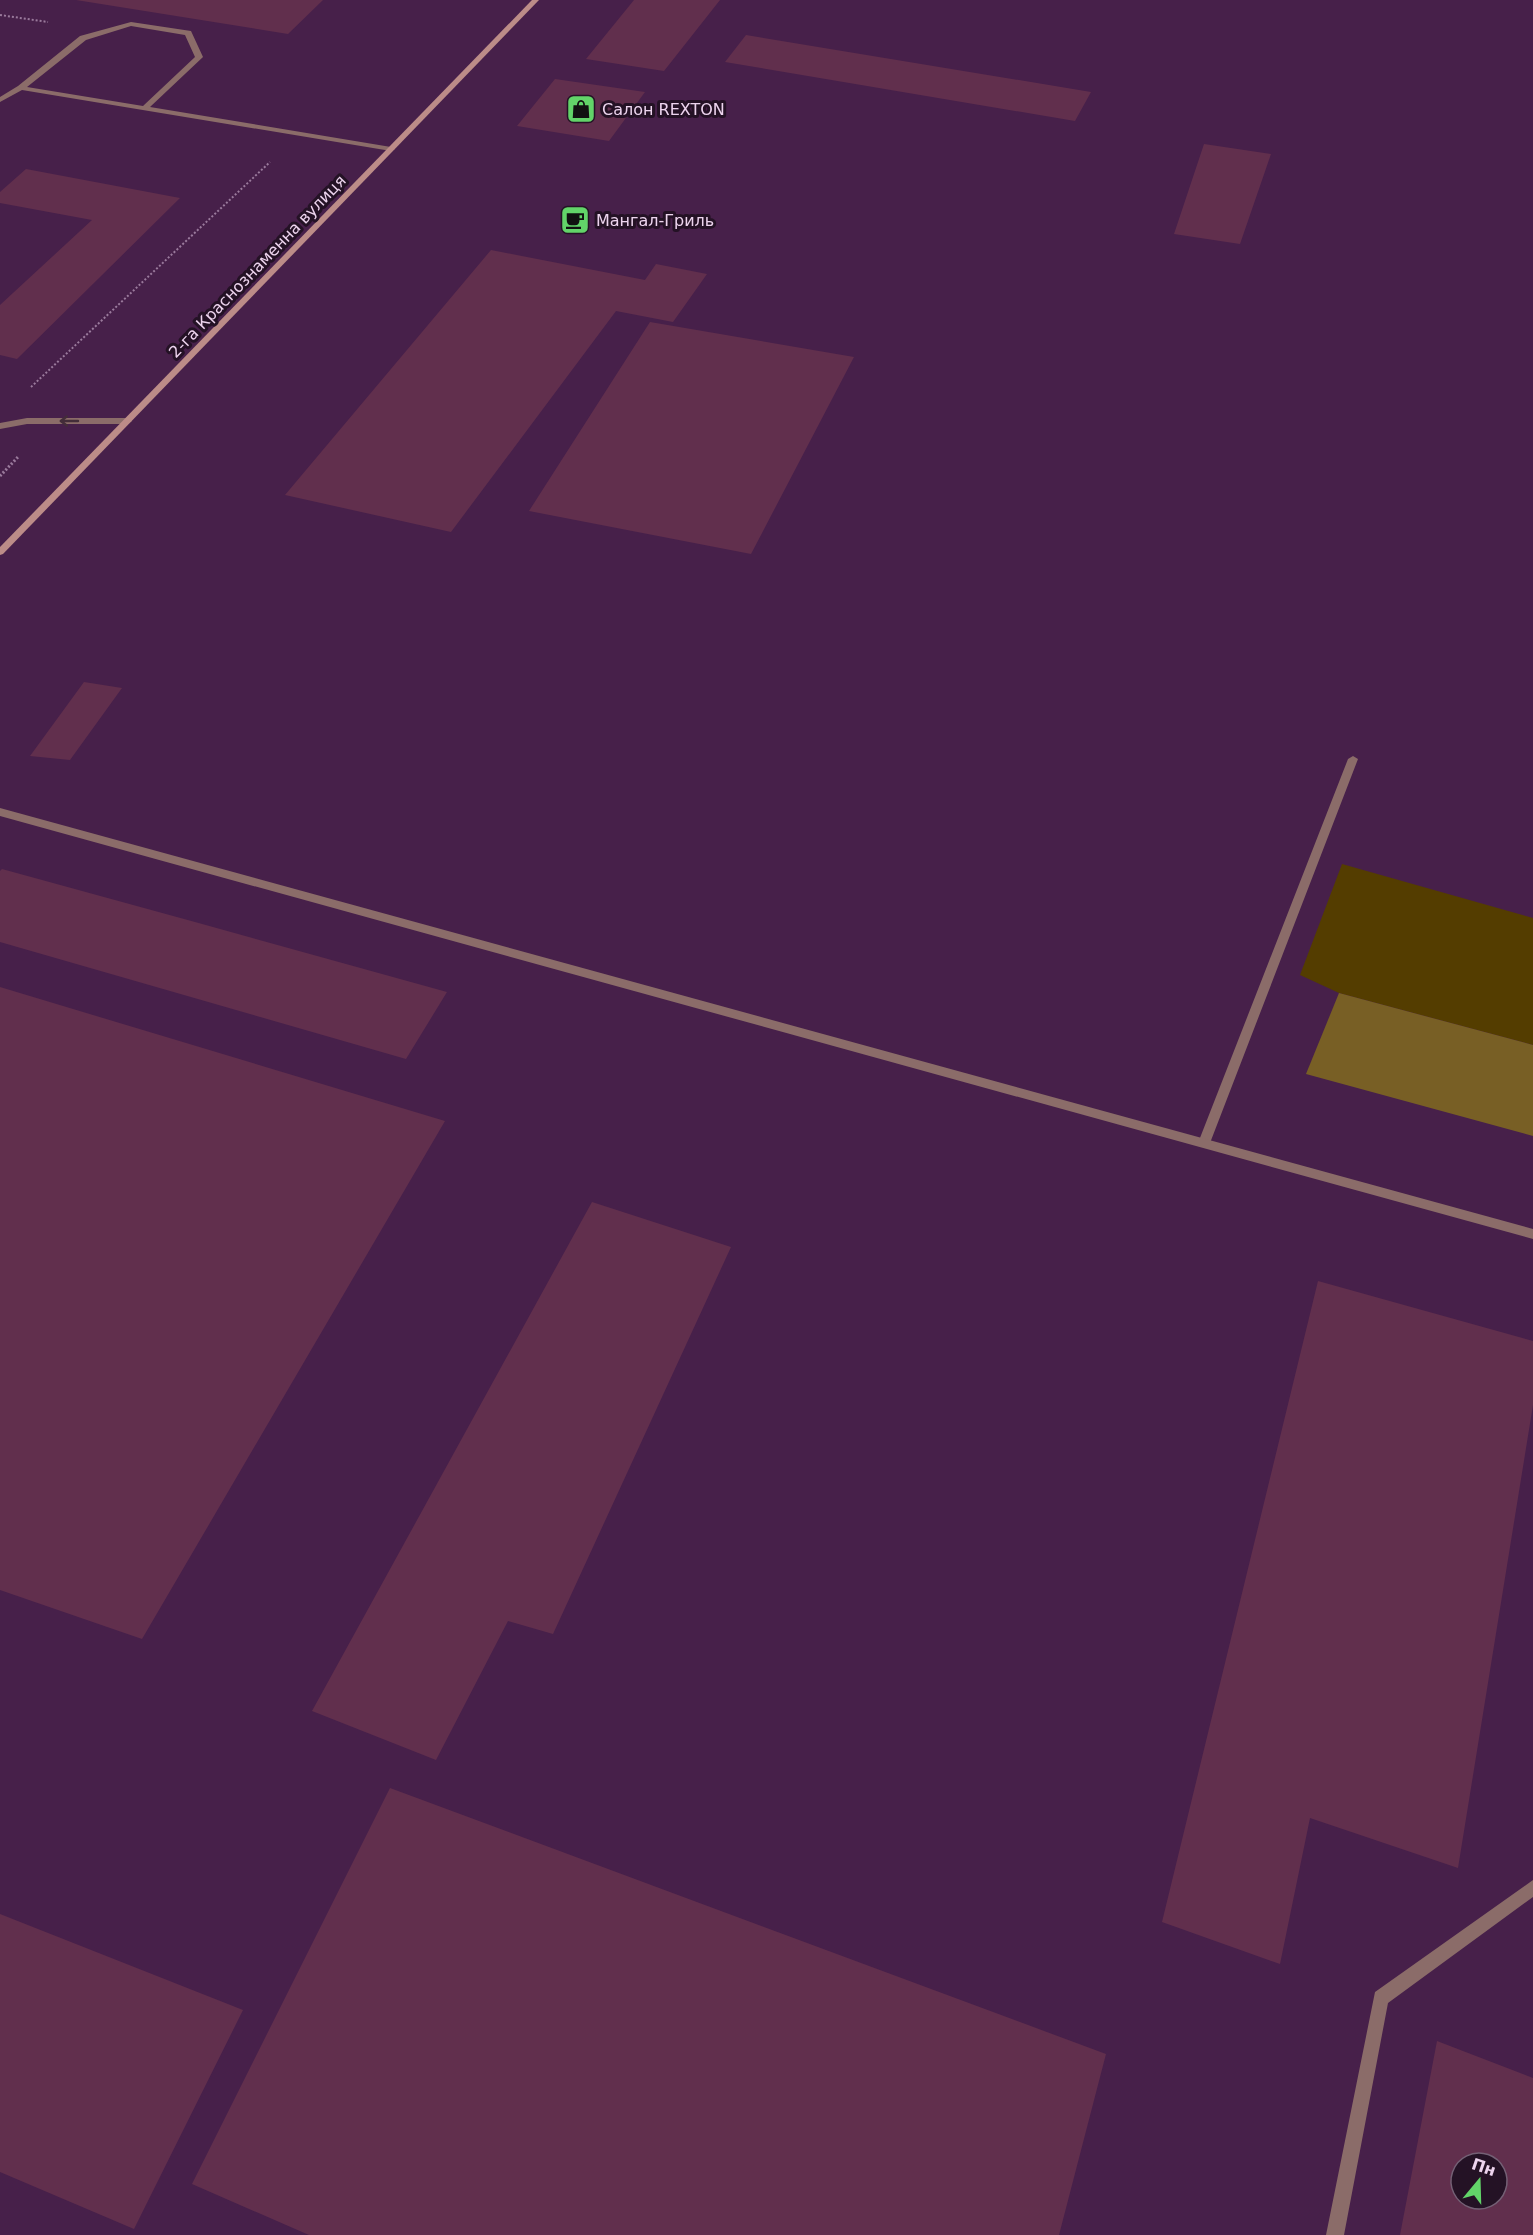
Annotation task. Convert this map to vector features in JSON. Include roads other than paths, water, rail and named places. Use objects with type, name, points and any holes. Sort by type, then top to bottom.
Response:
[{"type":"street","name":"2-га Краснознаменна вулиця","points":[[0,552],[536,0]]},
{"type":"street","points":[[0,100],[21,88],[83,38],[131,24],[188,33],[199,57],[145,108]]},
{"type":"street","points":[[21,88],[391,149]]},
{"type":"street","points":[[0,426],[27,421],[128,421]]},
{"type":"street","points":[[1204,1143],[1353,759]]},
{"type":"street","points":[[0,812],[1533,1234]]},
{"type":"street","points":[[1335,2235],[1381,1998],[1533,1888]]},
{"type":"place","name":"Салон REXTON","points":[[581,109]]},
{"type":"place","name":"Мангал-Гриль","points":[[575,220]]}]
